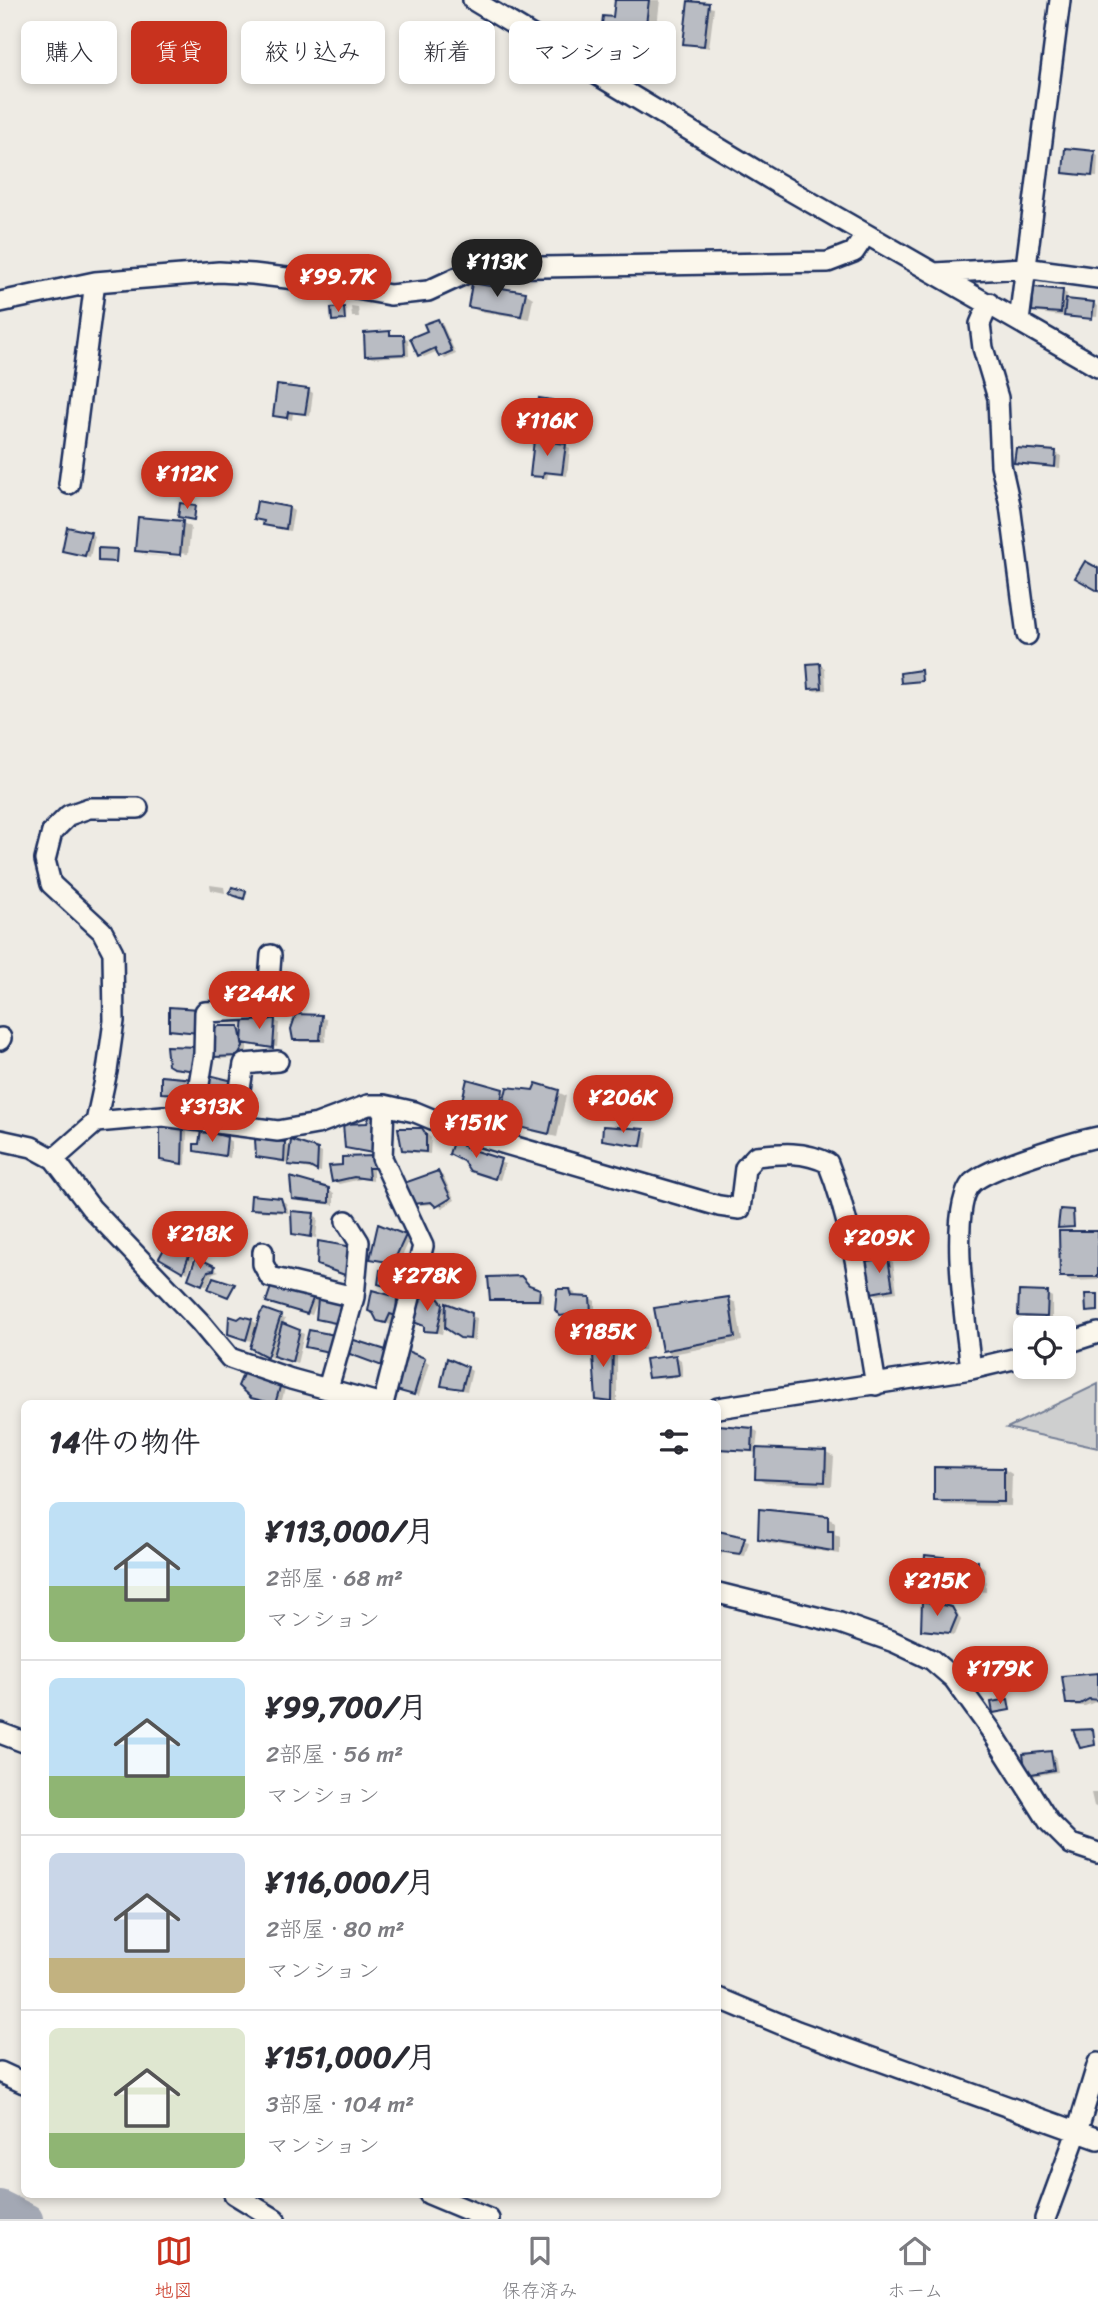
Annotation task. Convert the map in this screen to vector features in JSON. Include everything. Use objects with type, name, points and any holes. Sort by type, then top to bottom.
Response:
[{"type":"street","points":[[473,0],[866,234],[1098,367]]},
{"type":"street","points":[[1019,321],[1060,0]]},
{"type":"street","points":[[0,302],[95,282],[219,272],[253,274],[390,295],[428,291],[469,272],[490,268],[828,262],[854,252],[866,234]]},
{"type":"street","points":[[934,273],[1024,268],[1098,278]]},
{"type":"street","points":[[69,484],[95,282]]},
{"type":"street","points":[[989,303],[980,324],[983,348],[998,398],[1001,465],[1012,519],[1027,635]]},
{"type":"street","points":[[54,1159],[96,1122],[114,1021],[113,952],[102,931],[51,884],[45,860],[51,832],[69,815],[89,808],[138,808]]},
{"type":"street","points":[[193,1120],[204,1054],[205,1012],[267,1009],[271,956]]},
{"type":"street","points":[[234,1125],[244,1065],[278,1060]]},
{"type":"street","points":[[96,1122],[163,1116],[278,1131],[317,1124],[368,1105],[384,1105],[415,1112],[474,1135],[719,1206],[740,1209],[745,1168],[756,1156],[813,1155],[828,1163],[849,1234],[876,1385]]},
{"type":"street","points":[[384,1105],[382,1158],[423,1246],[384,1400]]},
{"type":"street","points":[[971,1369],[959,1251],[961,1211],[970,1185],[984,1175],[1069,1143],[1098,1136]]},
{"type":"street","points":[[0,1140],[32,1147],[54,1159],[91,1208],[200,1322],[230,1358],[291,1379],[369,1400]]},
{"type":"street","points":[[328,1388],[354,1297],[359,1242],[346,1221]]},
{"type":"street","points":[[263,1252],[263,1264],[270,1277],[354,1297]]},
{"type":"street","points":[[1076,1340],[1098,1333]]},
{"type":"street","points":[[721,1408],[876,1385],[1013,1359]]},
{"type":"street","points":[[721,1593],[840,1623],[894,1642],[932,1660],[954,1679],[990,1729],[1049,1822],[1071,1844],[1098,1853]]},
{"type":"street","points":[[0,1733],[21,1741]]},
{"type":"street","points":[[721,1999],[797,2031],[1098,2140]]},
{"type":"street","points":[[1045,2219],[1098,2063]]},
{"type":"street","points":[[0,2072],[21,2082]]},
{"type":"street","points":[[240,2198],[275,2219]]},
{"type":"street","points":[[439,2198],[489,2219]]},
{"type":"shaded area","points":[[1098,1384],[1098,1448],[1007,1428]]},
{"type":"building","points":[[615,0],[649,0],[646,21],[602,21],[603,16],[613,17]]},
{"type":"building","points":[[688,1],[709,3],[704,46],[683,44]]},
{"type":"building","points":[[1065,148],[1095,151],[1092,176],[1063,173]]},
{"type":"building","points":[[472,283],[526,292],[521,316],[468,307]]},
{"type":"building","points":[[1034,287],[1063,290],[1061,313],[1032,311]]},
{"type":"building","points":[[1066,299],[1094,302],[1092,319],[1064,316]]},
{"type":"building","points":[[344,307],[345,320],[332,321],[331,308]]},
{"type":"building","points":[[438,319],[452,351],[439,357],[435,348],[418,356],[410,338],[427,331],[424,324]]},
{"type":"building","points":[[390,331],[390,335],[404,335],[405,354],[365,356],[364,333]]},
{"type":"building","points":[[277,385],[309,389],[305,414],[288,412],[287,418],[273,416]]},
{"type":"building","points":[[539,398],[552,400],[549,420],[535,418]]},
{"type":"building","points":[[534,440],[566,444],[562,474],[544,472],[543,477],[530,476]]},
{"type":"building","points":[[1016,448],[1056,451],[1055,467],[1014,463]]},
{"type":"building","points":[[257,501],[289,507],[286,529],[263,525],[264,521],[254,519]]},
{"type":"building","points":[[180,503],[196,505],[194,520],[178,517]]},
{"type":"building","points":[[138,517],[183,521],[180,555],[135,551]]},
{"type":"building","points":[[67,527],[91,532],[85,556],[62,551]]},
{"type":"building","points":[[98,548],[117,549],[116,562],[98,561]]},
{"type":"building","points":[[1085,561],[1098,568],[1098,591],[1075,578]]},
{"type":"building","points":[[820,663],[822,688],[809,689],[807,664]]},
{"type":"building","points":[[921,670],[922,681],[901,683],[900,673]]},
{"type":"building","points":[[232,887],[246,891],[244,899],[229,894]]},
{"type":"building","points":[[169,1007],[199,1009],[198,1033],[169,1030]]},
{"type":"building","points":[[296,1014],[322,1015],[320,1040],[293,1040],[291,1029]]},
{"type":"building","points":[[244,1015],[275,1019],[273,1048],[242,1043]]},
{"type":"building","points":[[219,1026],[239,1026],[243,1047],[238,1056],[214,1057],[212,1031]]},
{"type":"building","points":[[166,1046],[199,1047],[196,1071],[168,1065]]},
{"type":"building","points":[[209,1075],[237,1082],[231,1103],[205,1093]]},
{"type":"building","points":[[161,1076],[194,1079],[190,1098],[180,1094],[161,1093]]},
{"type":"building","points":[[467,1079],[503,1089],[500,1108],[491,1107],[487,1113],[461,1105]]},
{"type":"building","points":[[603,1080],[659,1086],[659,1094],[646,1094],[644,1100],[605,1096]]},
{"type":"building","points":[[536,1083],[559,1090],[549,1134],[499,1122],[507,1087],[533,1090]]},
{"type":"building","points":[[370,1115],[375,1117],[378,1154],[345,1148],[343,1124],[367,1123]]},
{"type":"building","points":[[183,1126],[182,1164],[160,1160],[160,1127]]},
{"type":"building","points":[[603,1126],[644,1129],[641,1146],[602,1140]]},
{"type":"building","points":[[398,1128],[422,1128],[426,1134],[426,1152],[402,1150]]},
{"type":"building","points":[[201,1130],[227,1137],[225,1156],[194,1151],[194,1144],[199,1144]]},
{"type":"building","points":[[255,1139],[285,1142],[284,1161],[256,1157]]},
{"type":"building","points":[[454,1139],[466,1148],[501,1159],[495,1179],[470,1171],[463,1161],[449,1154]]},
{"type":"building","points":[[291,1140],[318,1149],[317,1171],[310,1167],[288,1165]]},
{"type":"building","points":[[374,1156],[374,1168],[368,1168],[369,1179],[354,1177],[332,1182],[329,1166],[342,1165],[342,1157]]},
{"type":"building","points":[[438,1171],[451,1198],[436,1207],[431,1202],[413,1204],[404,1183]]},
{"type":"building","points":[[290,1177],[329,1188],[329,1203],[292,1199]]},
{"type":"building","points":[[251,1195],[281,1198],[285,1211],[250,1209]]},
{"type":"building","points":[[1060,1209],[1073,1210],[1074,1227],[1058,1228]]},
{"type":"building","points":[[291,1211],[314,1213],[311,1237],[292,1234]]},
{"type":"building","points":[[378,1224],[406,1235],[393,1263],[370,1259]]},
{"type":"building","points":[[1059,1231],[1098,1231],[1098,1277],[1060,1277]]},
{"type":"building","points":[[169,1240],[191,1250],[183,1272],[159,1258]]},
{"type":"building","points":[[318,1241],[353,1247],[345,1275],[317,1265]]},
{"type":"building","points":[[432,1256],[457,1258],[458,1277],[439,1277],[430,1271]]},
{"type":"building","points":[[196,1257],[215,1266],[214,1270],[208,1271],[202,1285],[188,1279]]},
{"type":"building","points":[[888,1258],[893,1289],[871,1293],[866,1261]]},
{"type":"building","points":[[380,1270],[394,1275],[391,1288],[378,1284]]},
{"type":"building","points":[[521,1276],[529,1285],[540,1289],[539,1300],[490,1300],[488,1277]]},
{"type":"building","points":[[213,1277],[235,1284],[228,1297],[208,1289]]},
{"type":"building","points":[[271,1287],[314,1296],[307,1314],[266,1302]]},
{"type":"building","points":[[557,1289],[570,1289],[572,1296],[590,1297],[591,1312],[560,1316],[555,1310]]},
{"type":"building","points":[[372,1290],[397,1297],[396,1316],[390,1314],[386,1323],[377,1321],[373,1313],[368,1311]]},
{"type":"building","points":[[1019,1291],[1048,1292],[1047,1316],[1018,1316]]},
{"type":"building","points":[[1085,1294],[1098,1294],[1098,1311],[1086,1312]]},
{"type":"building","points":[[729,1297],[735,1337],[662,1351],[654,1308]]},
{"type":"building","points":[[415,1298],[438,1298],[443,1304],[437,1332],[424,1331],[424,1326],[411,1321]]},
{"type":"building","points":[[318,1299],[345,1304],[340,1324],[316,1319]]},
{"type":"building","points":[[446,1303],[472,1313],[470,1339],[460,1338],[445,1328]]},
{"type":"building","points":[[264,1309],[281,1315],[267,1357],[250,1348]]},
{"type":"building","points":[[229,1316],[252,1319],[246,1340],[228,1334]]},
{"type":"building","points":[[594,1317],[644,1318],[641,1348],[621,1349],[611,1338],[594,1336]]},
{"type":"building","points":[[282,1323],[300,1330],[292,1362],[273,1356]]},
{"type":"building","points":[[309,1330],[335,1335],[329,1352],[305,1347]]},
{"type":"building","points":[[354,1340],[386,1350],[382,1366],[347,1353]]},
{"type":"building","points":[[592,1340],[613,1341],[612,1400],[596,1400]]},
{"type":"building","points":[[402,1349],[425,1358],[414,1395],[396,1390]]},
{"type":"building","points":[[676,1355],[679,1375],[648,1378],[645,1359]]},
{"type":"building","points":[[447,1358],[468,1367],[462,1389],[441,1386]]},
{"type":"building","points":[[251,1372],[282,1380],[276,1400],[251,1398],[238,1386],[243,1374]]},
{"type":"building","points":[[721,1425],[753,1428],[752,1451],[721,1449]]},
{"type":"building","points":[[756,1448],[826,1451],[825,1482],[755,1479]]},
{"type":"building","points":[[934,1467],[1004,1468],[1004,1502],[934,1501]]},
{"type":"building","points":[[759,1509],[828,1516],[828,1531],[833,1531],[833,1551],[758,1539]]},
{"type":"building","points":[[721,1532],[745,1537],[740,1554],[721,1551]]},
{"type":"building","points":[[925,1555],[978,1561],[979,1588],[923,1584]]},
{"type":"building","points":[[922,1601],[952,1607],[957,1616],[950,1633],[921,1630]]},
{"type":"building","points":[[1098,1673],[1098,1700],[1089,1699],[1080,1704],[1066,1704],[1062,1676]]},
{"type":"building","points":[[1008,1699],[1010,1710],[993,1713],[991,1702]]},
{"type":"building","points":[[1093,1729],[1095,1745],[1080,1748],[1073,1730]]},
{"type":"building","points":[[1051,1751],[1054,1770],[1026,1775],[1023,1754]]},
{"type":"waterway","points":[[0,2205],[28,2219]]}]
